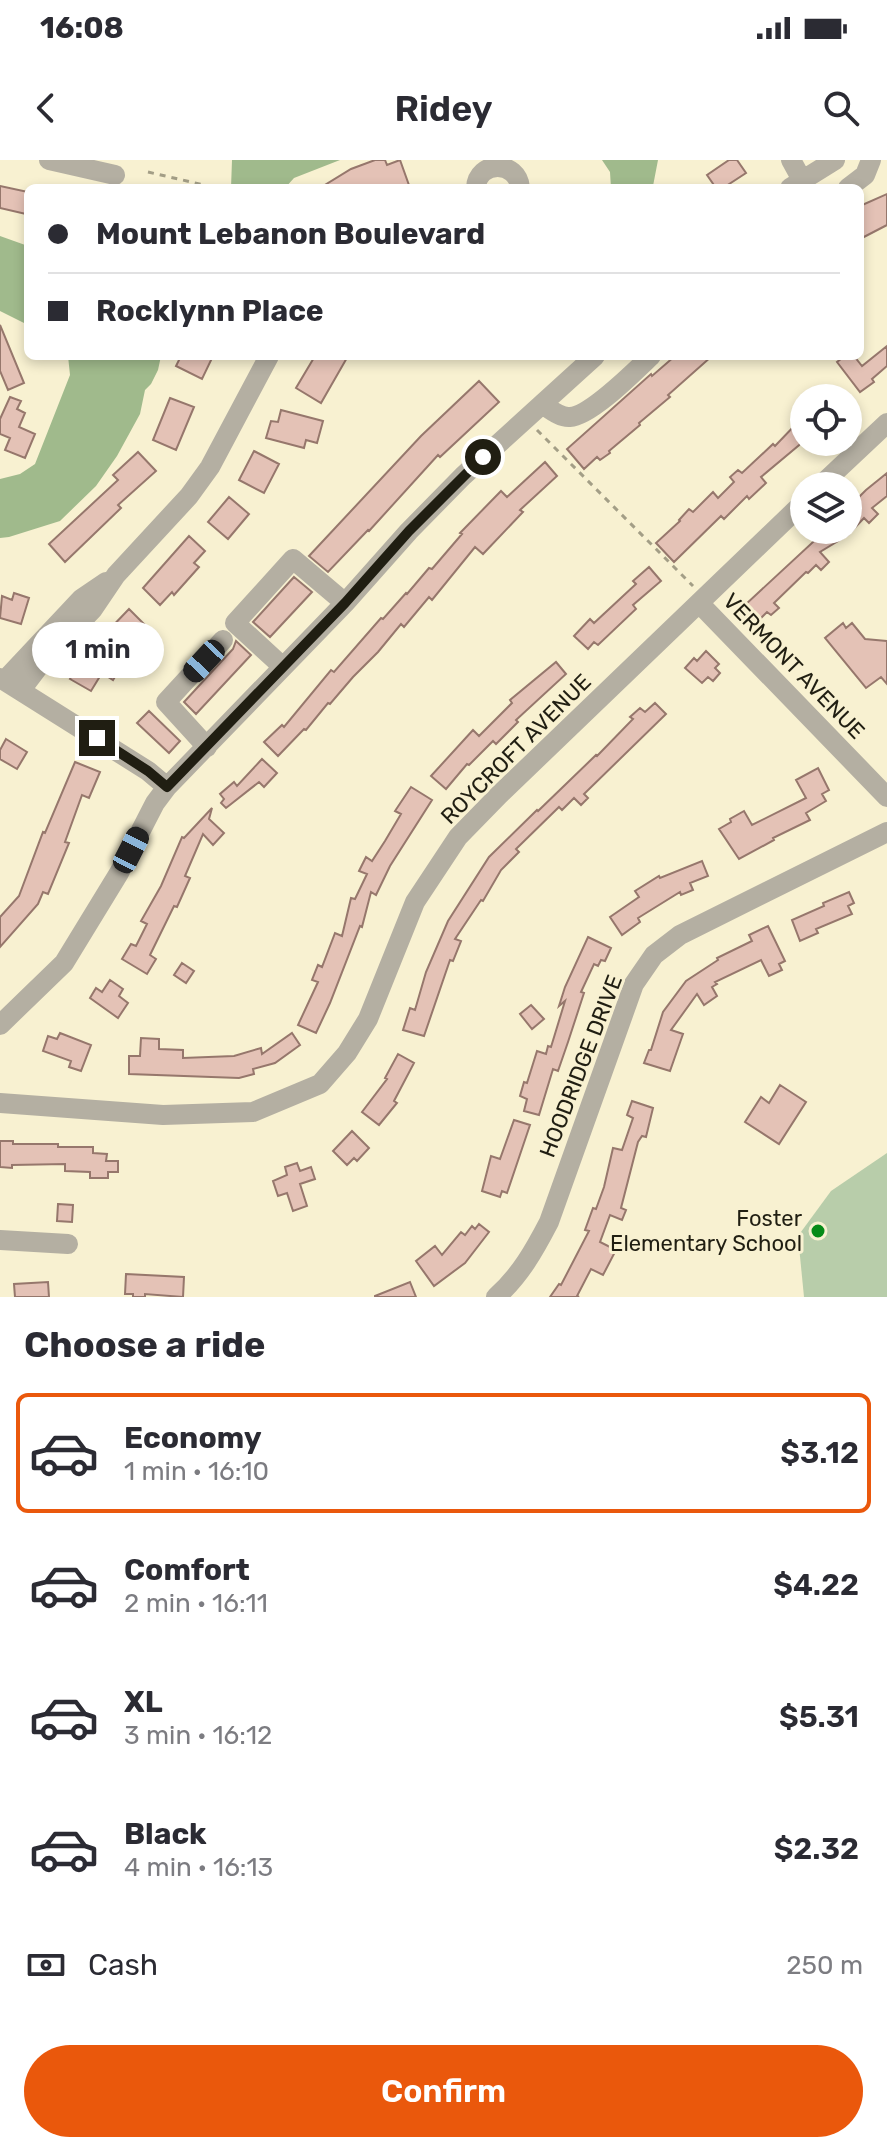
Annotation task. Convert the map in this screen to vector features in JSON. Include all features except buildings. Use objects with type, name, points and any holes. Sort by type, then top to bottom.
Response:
[{"type":"street","points":[[49,160],[115,175]]},
{"type":"street","points":[[791,160],[796,184],[835,160]]},
{"type":"street","points":[[853,184],[865,175],[871,160]]},
{"type":"street","points":[[476,184],[476,178],[484,167],[497,163],[516,172],[520,184]]},
{"type":"street","points":[[167,787],[148,771],[9,683],[66,626],[81,599],[116,575],[189,496],[210,467],[267,360]]},
{"type":"street","points":[[0,1025],[64,963],[167,787],[463,476],[591,360]]},
{"type":"street","points":[[542,404],[560,415],[571,417],[583,413],[647,360]]},
{"type":"street","points":[[835,472],[887,423]]},
{"type":"street","name":"ROYCROFT AVENUE","points":[[0,1103],[163,1115],[253,1112],[320,1084],[347,1053],[368,1019],[415,902],[458,837],[790,516]]},
{"type":"street","points":[[283,667],[235,623],[293,559],[345,603]]},
{"type":"street","name":"VERMONT AVENUE","points":[[700,604],[887,797]]},
{"type":"street","points":[[207,747],[166,702],[223,640]]},
{"type":"street","name":"HOODRIDGE DRIVE","points":[[496,1297],[532,1256],[549,1222],[634,984],[654,955],[680,935],[887,832]]},
{"type":"street","points":[[0,1240],[68,1244]]},
{"type":"path","points":[[148,172],[200,184]]},
{"type":"path","points":[[536,430],[697,590],[700,604]]},
{"type":"green space","points":[[232,160],[340,160],[294,178],[289,184],[231,184]]},
{"type":"green space","points":[[602,160],[658,160],[653,184],[611,184],[610,172]]},
{"type":"green space","points":[[0,236],[24,245],[24,323],[0,311]]},
{"type":"green space","points":[[68,360],[160,360],[151,384],[145,390],[140,414],[96,486],[60,521],[0,538],[0,479],[20,474],[35,464],[70,375]]},
{"type":"green space","points":[[887,1153],[887,1297],[804,1297],[798,1236],[831,1191]]},
{"type":"place","name":"Foster Elementary School","points":[[818,1231]]},
{"type":"route","points":[[97,738],[167,787],[483,457]]}]
